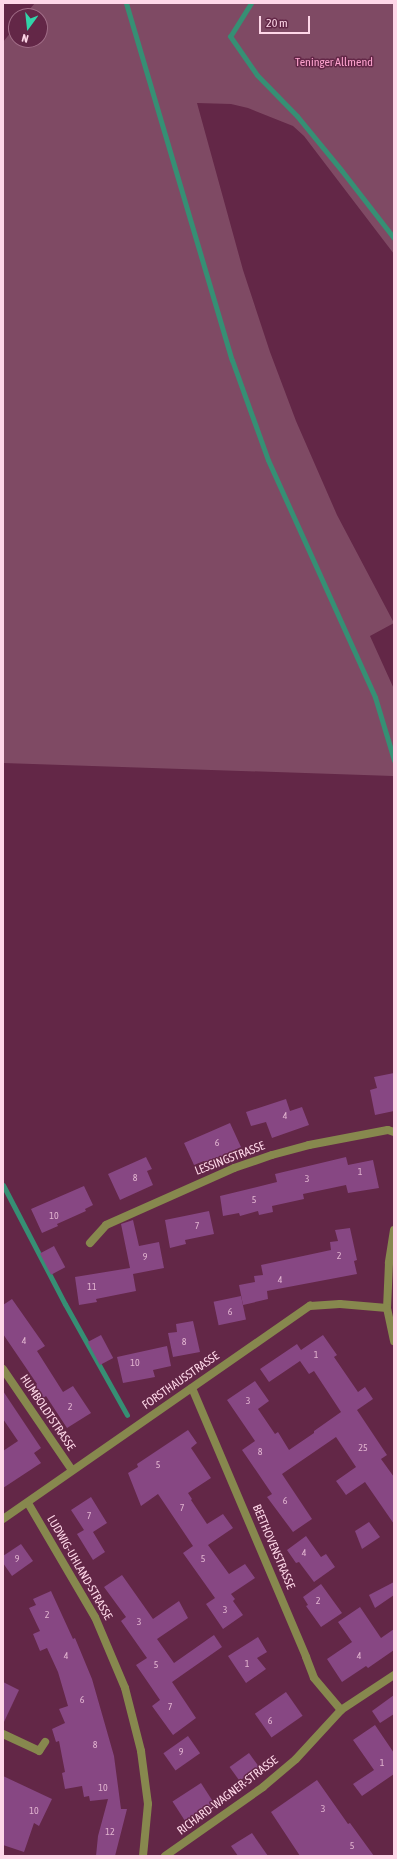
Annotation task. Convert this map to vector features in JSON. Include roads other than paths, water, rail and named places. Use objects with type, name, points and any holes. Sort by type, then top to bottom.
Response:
[{"type":"street","name":"LESSINGSTRASSE","points":[[90,1243],[106,1225],[234,1168],[272,1155],[309,1145],[388,1130],[394,1132]]},
{"type":"street","points":[[394,1230],[389,1263],[387,1308],[394,1341]]},
{"type":"street","name":"FORSTHAUSSTRASSE","points":[[3,1519],[310,1306],[340,1304],[387,1308]]},
{"type":"street","name":"HUMBOLDTSTRASSE","points":[[3,1369],[72,1470]]},
{"type":"street","name":"BEETHOVENSTRASSE","points":[[192,1388],[314,1678],[341,1710]]},
{"type":"street","name":"LUDWIG-UHLAND-STRASSE","points":[[28,1503],[95,1617],[125,1688],[141,1751],[148,1804],[144,1856]]},
{"type":"street","name":"RICHARD-WAGNER-STRASSE","points":[[165,1856],[263,1787],[296,1759],[341,1710],[394,1676]]},
{"type":"street","points":[[3,1734],[38,1751],[46,1742]]},
{"type":"waterway","points":[[126,3],[232,360],[268,460],[375,697],[394,760]]},
{"type":"waterway","points":[[251,3],[230,36],[257,75],[297,116],[394,238]]},
{"type":"waterway","points":[[3,1185],[65,1304],[127,1415]]},
{"type":"park label","name":"Teninger Allmend","points":[[334,63]]}]
